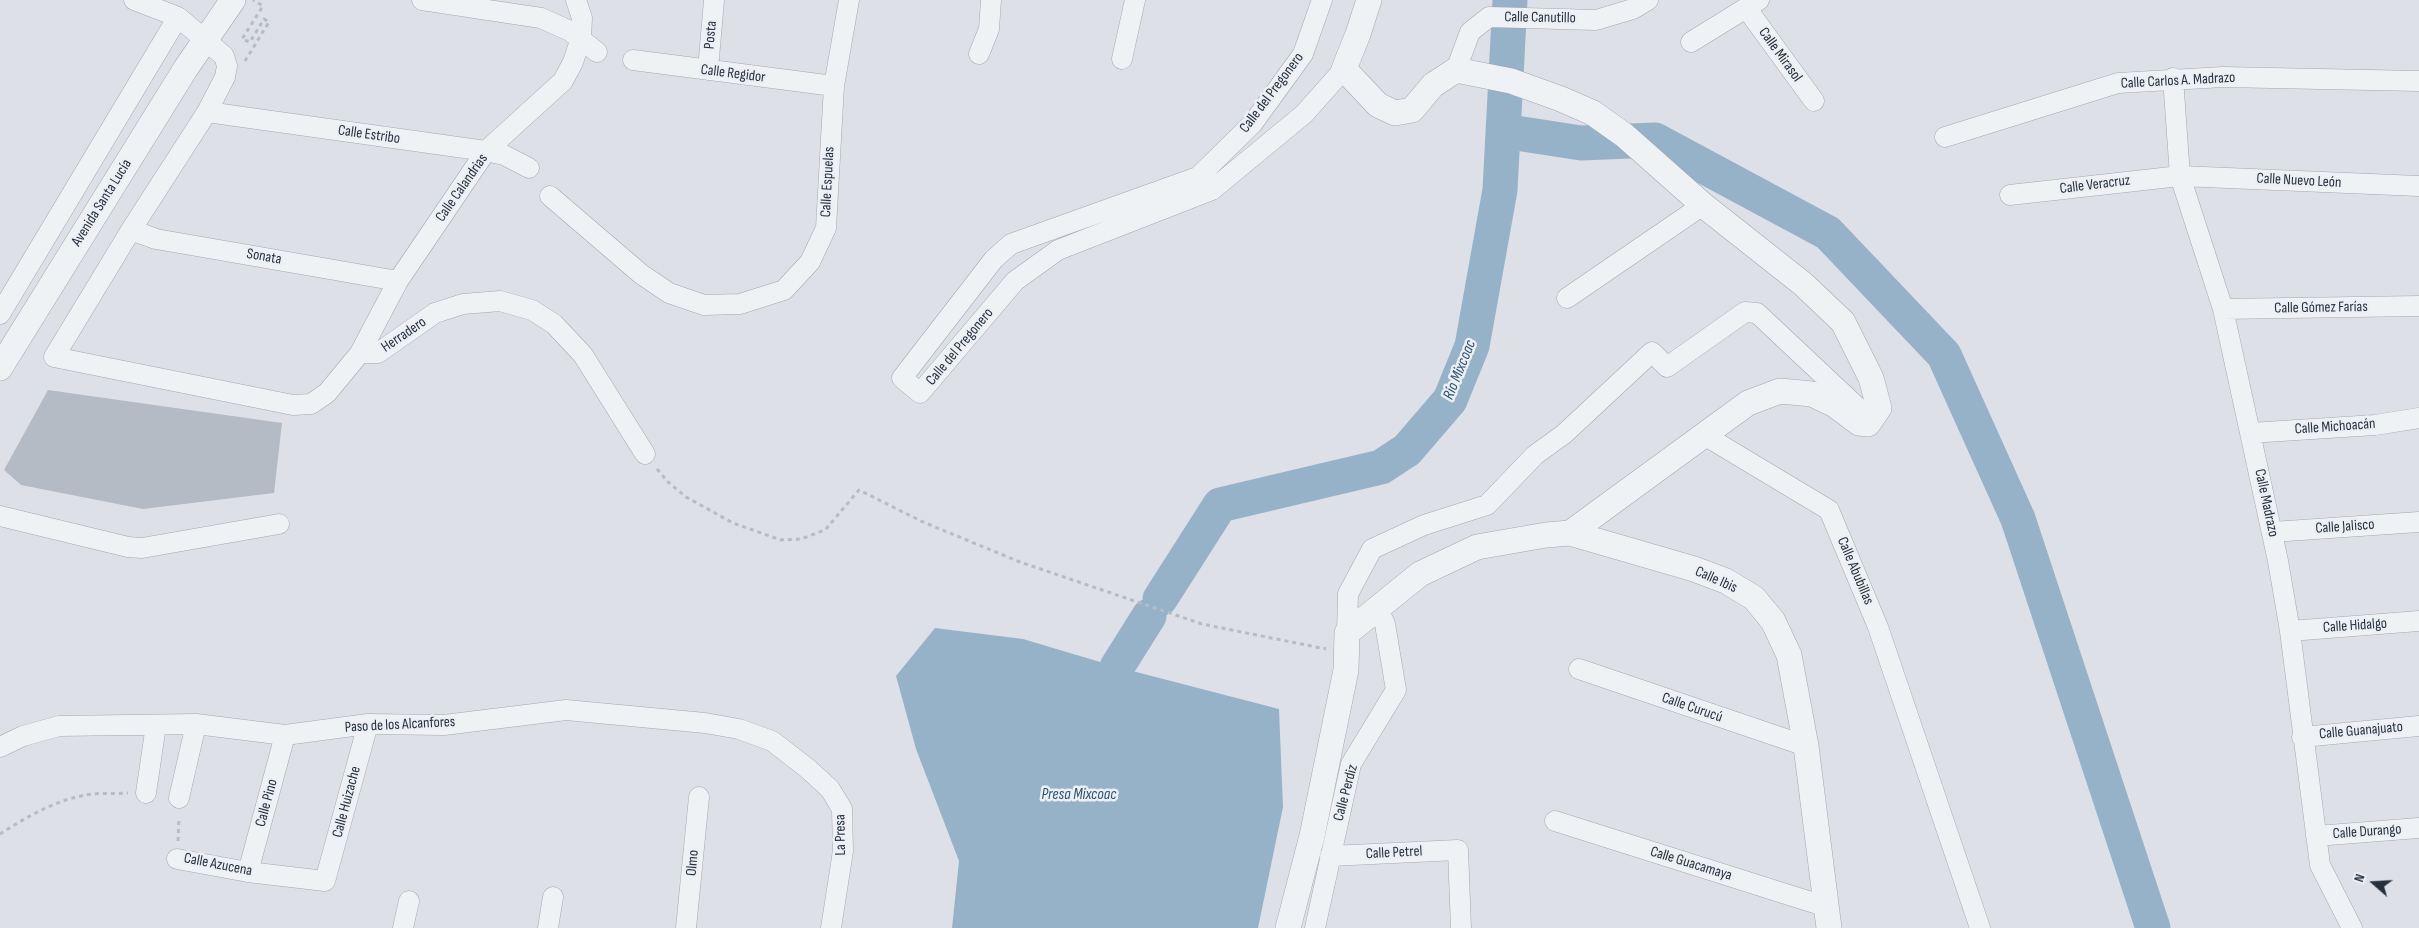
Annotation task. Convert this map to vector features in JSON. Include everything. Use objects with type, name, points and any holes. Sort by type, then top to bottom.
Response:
[{"type":"street","points":[[131,230],[207,112],[225,77],[227,66],[224,56],[178,17],[134,0]]},
{"type":"street","name":"Avenida Santa Lucía","points":[[0,368],[206,39],[233,0]]},
{"type":"street","points":[[422,0],[541,18],[581,38],[597,52]]},
{"type":"street","name":"Calle Calandrias","points":[[360,353],[398,281],[486,151],[563,81],[573,62],[581,38],[582,18],[576,0]]},
{"type":"street","name":"Posta","points":[[708,70],[714,0]]},
{"type":"street","name":"Calle Espuelas","points":[[550,196],[641,274],[669,293],[704,305],[740,304],[784,290],[810,262],[826,228],[834,86],[849,0]]},
{"type":"street","points":[[979,54],[989,29],[992,0]]},
{"type":"street","points":[[1122,59],[1135,0]]},
{"type":"street","name":"Calle del Pregonero","points":[[1321,0],[1303,54],[1253,123],[1198,177],[1011,244],[994,259],[902,378],[920,393],[1015,281],[1058,250],[1212,190],[1304,114],[1344,69],[1369,0]]},
{"type":"street","name":"Calle Canutillo","points":[[1457,70],[1470,32],[1489,17],[1526,11],[1596,20],[1633,9],[1648,0]]},
{"type":"street","name":"Calle Mirasol","points":[[1691,42],[1753,4],[1814,101]]},
{"type":"street","name":"Avenida Santa Lucía","points":[[0,314],[178,17]]},
{"type":"street","name":"Calle Regidor","points":[[632,60],[834,86]]},
{"type":"street","points":[[1344,69],[1378,105],[1395,113],[1412,110],[1433,85],[1457,70],[1511,81],[1593,113],[1624,135],[1694,197],[1803,284],[1844,322],[1871,378],[1879,408],[1868,424],[1859,423],[1835,406],[1812,394],[1780,391],[1748,403],[1570,533]]},
{"type":"street","name":"Calle Carlos A. Madrazo","points":[[1946,137],[2118,83],[2173,78],[2419,81]]},
{"type":"street","name":"Calle Madrazo","points":[[2173,78],[2180,176],[2223,309],[2272,532],[2290,631],[2302,737],[2320,866],[2352,928]]},
{"type":"street","name":"Calle Estribo","points":[[207,112],[486,151],[508,157],[528,168]]},
{"type":"street","name":"Calle Nuevo León","points":[[2180,176],[2419,186]]},
{"type":"street","name":"Calle Veracruz","points":[[2010,195],[2180,176]]},
{"type":"street","points":[[1567,298],[1694,197]]},
{"type":"street","points":[[64,206],[91,222]]},
{"type":"street","name":"Sonata","points":[[131,230],[156,239],[398,281]]},
{"type":"street","name":"Herradero","points":[[131,230],[54,357],[293,405],[311,404],[327,393],[360,353],[378,353],[435,313],[463,304],[500,301],[532,310],[554,324],[583,355],[645,454]]},
{"type":"street","name":"Calle Gómez Farías","points":[[2223,309],[2419,306]]},
{"type":"street","points":[[1358,628],[1348,594],[1372,549],[1424,526],[1486,505],[1535,455],[1564,434],[1652,352],[1667,367],[1745,312],[1757,313],[1871,420]]},
{"type":"street","name":"Calle Michoacán","points":[[2250,433],[2375,425],[2419,418]]},
{"type":"street","name":"Calle Abubillas","points":[[1704,435],[1829,510],[1878,627],[1980,928]]},
{"type":"street","points":[[0,516],[128,547],[142,548],[278,524]]},
{"type":"street","name":"Calle Jalisco","points":[[2272,532],[2419,522]]},
{"type":"street","name":"Calle Ibis","points":[[1358,628],[1420,574],[1477,547],[1508,540],[1570,533],[1694,569],[1726,581],[1754,598],[1773,621],[1789,655],[1806,746],[1828,917]]},
{"type":"street","name":"Calle Hidalgo","points":[[2290,631],[2419,621]]},
{"type":"street","name":"Calle Perdiz","points":[[1288,928],[1312,836],[1346,670],[1358,628],[1385,624],[1396,690],[1351,764],[1315,928]]},
{"type":"street","name":"Calle Curucú","points":[[1578,669],[1806,746]]},
{"type":"street","name":"Paso de los Alcanfores","points":[[0,747],[23,736],[59,726],[196,724],[285,735],[368,724],[444,725],[566,710],[705,723],[739,729],[772,741]]},
{"type":"street","points":[[179,798],[196,724]]},
{"type":"street","name":"Calle Huizache","points":[[325,881],[368,724]]},
{"type":"street","points":[[146,793],[156,725]]},
{"type":"street","name":"Calle Guanajuato","points":[[2302,737],[2419,726]]},
{"type":"street","name":"Calle Pino","points":[[248,872],[285,735]]},
{"type":"street","name":"La Presa","points":[[772,741],[830,789],[842,809],[843,851],[831,928]]},
{"type":"street","name":"Olmo","points":[[686,928],[699,797]]},
{"type":"street","name":"Calle Guacamaya","points":[[1555,821],[1828,917]]},
{"type":"street","name":"Calle Durango","points":[[2316,836],[2419,828]]},
{"type":"street","name":"Calle Petrel","points":[[1330,856],[1458,850],[1461,928]]},
{"type":"street","name":"Calle Azucena","points":[[177,859],[248,872],[325,881]]},
{"type":"street","points":[[548,928],[553,897]]},
{"type":"street","points":[[403,928],[409,901]]},
{"type":"path","points":[[244,64],[269,22],[264,19],[250,42],[242,39],[262,6],[252,0]]},
{"type":"path","points":[[645,454],[668,482],[686,497],[733,523],[780,540],[801,539],[825,530],[859,490],[924,522],[1020,562],[1202,624],[1358,628]]},
{"type":"path","points":[[0,834],[22,820],[57,803],[92,794],[146,793]]},
{"type":"path","name":"Calle Azucena","points":[[177,859],[179,798]]},
{"type":"water","name":"Presa Mixcoac","points":[[935,628],[1023,639],[1117,667],[1279,709],[1283,807],[1258,928],[952,928],[959,861],[916,749],[896,676]]},
{"type":"building","points":[[48,390],[282,423],[274,493],[143,509],[21,485],[4,470]]},
{"type":"waterway","name":"Río Mixcoac","points":[[1160,599],[1220,505],[1381,467],[1407,450],[1450,400],[1472,346],[1500,190],[1510,0]]},
{"type":"waterway","points":[[1503,131],[1581,143],[1655,140],[1828,233],[1944,355],[2018,519],[2153,928]]},
{"type":"waterway","name":"Río Mixcoac","points":[[1117,667],[1149,616]]}]
